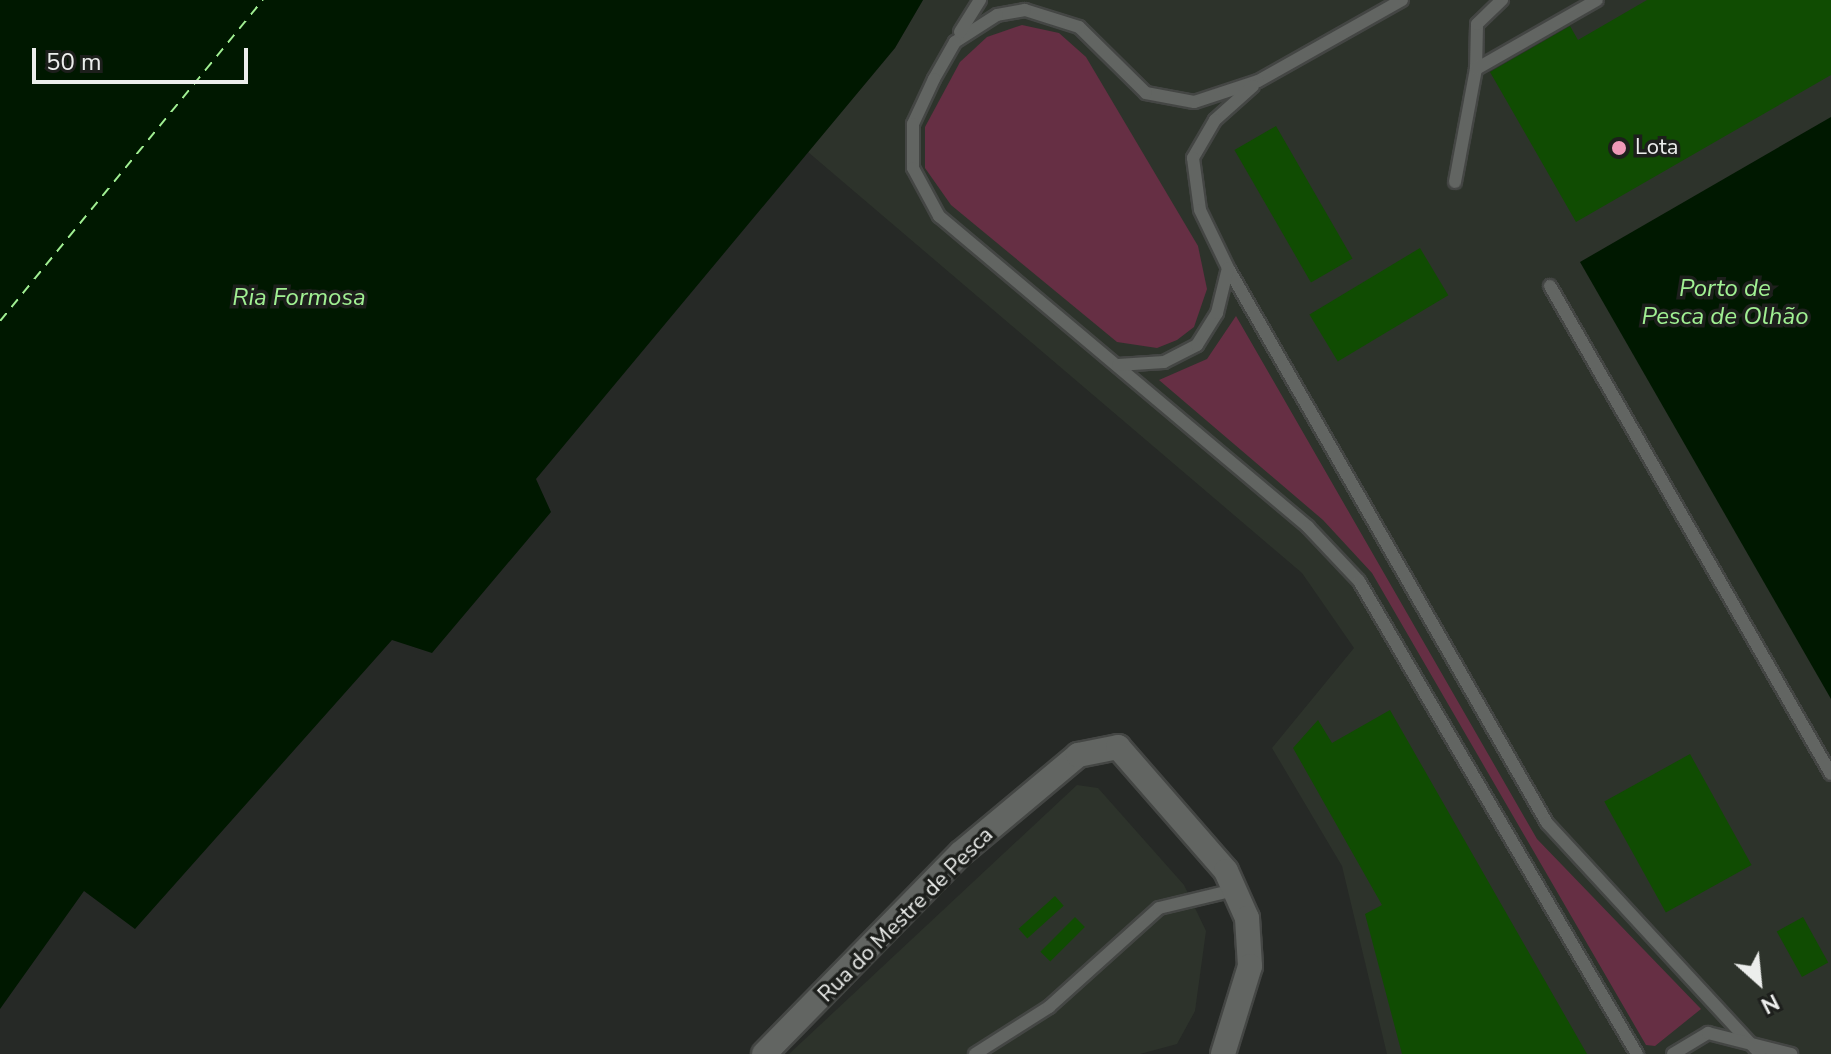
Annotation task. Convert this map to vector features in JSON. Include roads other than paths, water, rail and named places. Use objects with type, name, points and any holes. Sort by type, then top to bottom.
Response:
[{"type":"street","name":"Rua do Mestre de Pesca","points":[[764,1054],[961,853],[1078,755],[1118,747],[1238,889]]},
{"type":"street","points":[[1223,1054],[1250,966],[1238,889]]},
{"type":"lane","points":[[980,0],[913,124],[918,184],[939,216],[1308,527],[1359,581],[1637,1054]]},
{"type":"lane","points":[[955,42],[997,15],[1025,10],[1079,27],[1146,93],[1168,101],[1194,102],[1258,81],[1402,0]]},
{"type":"lane","points":[[1455,182],[1476,69],[1477,24],[1502,0]]},
{"type":"lane","points":[[1476,69],[1597,0]]},
{"type":"lane","points":[[1258,81],[1215,120],[1193,158],[1200,210],[1228,268],[1547,823],[1757,1048]]},
{"type":"lane","points":[[1118,365],[1164,362],[1197,345],[1217,313],[1228,268]]},
{"type":"lane","points":[[1550,286],[1831,774]]},
{"type":"lane","points":[[975,1054],[1049,1007],[1159,908],[1238,889]]},
{"type":"lane","points":[[1673,1054],[1708,1033],[1757,1048],[1791,1054]]},
{"type":"water","name":"Ria Formosa","points":[[0,0],[923,0],[895,48],[536,479],[551,512],[432,653],[392,640],[135,929],[84,891],[0,1009]]},
{"type":"water","name":"Porto de Pesca de Olhão","points":[[1831,117],[1831,699],[1580,262]]},
{"type":"place","name":"Lota","points":[[1619,148]]}]
